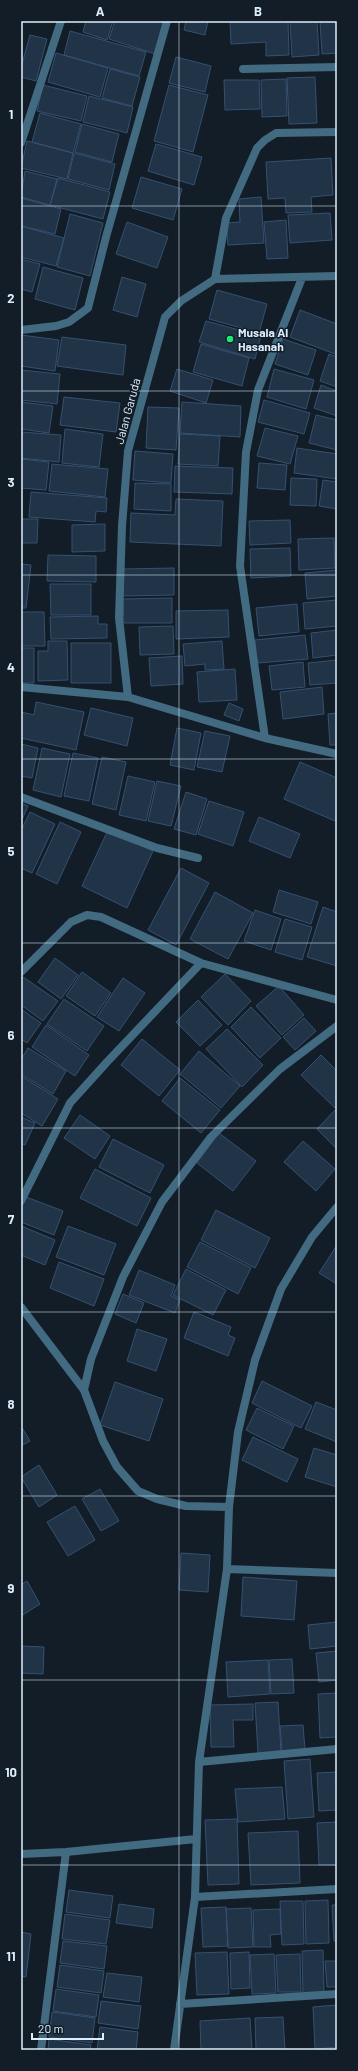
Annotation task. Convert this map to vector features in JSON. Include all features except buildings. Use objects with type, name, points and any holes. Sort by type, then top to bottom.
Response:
[{"type":"street","points":[[21,143],[61,21]]},
{"type":"street","points":[[21,330],[56,326],[69,322],[88,308],[106,237],[167,21]]},
{"type":"street","points":[[243,69],[337,67]]},
{"type":"street","points":[[337,132],[276,133],[265,140],[257,148],[226,218],[215,279],[337,276]]},
{"type":"street","points":[[266,738],[240,566],[246,452],[258,390],[302,278]]},
{"type":"street","name":"Jalan Garuda","points":[[128,697],[119,618],[122,526],[128,451],[165,317],[181,301],[215,279]]},
{"type":"street","points":[[21,687],[128,697],[266,738],[337,754]]},
{"type":"street","points":[[21,797],[156,848],[198,858]]},
{"type":"street","points":[[21,972],[71,922],[87,915],[101,917],[201,963],[337,1000]]},
{"type":"street","points":[[21,1200],[70,1103],[106,1062],[201,963]]},
{"type":"street","points":[[84,1390],[91,1359],[117,1292],[162,1202],[211,1137],[280,1069],[337,1026]]},
{"type":"street","points":[[174,2050],[196,1897],[196,1839],[199,1762],[227,1569],[229,1507],[238,1432],[255,1360],[281,1289],[312,1237],[337,1207]]},
{"type":"street","points":[[21,1307],[84,1390],[103,1441],[113,1461],[138,1490],[158,1499],[186,1506],[229,1507]]},
{"type":"street","points":[[227,1569],[337,1573]]},
{"type":"street","points":[[199,1762],[337,1749]]},
{"type":"street","points":[[21,1854],[66,1852],[196,1839]]},
{"type":"street","points":[[41,2050],[66,1852]]},
{"type":"street","points":[[196,1897],[337,1889]]},
{"type":"street","points":[[180,2004],[337,1994]]},
{"type":"place","name":"Musala Al Hasanah","points":[[230,339]]}]
